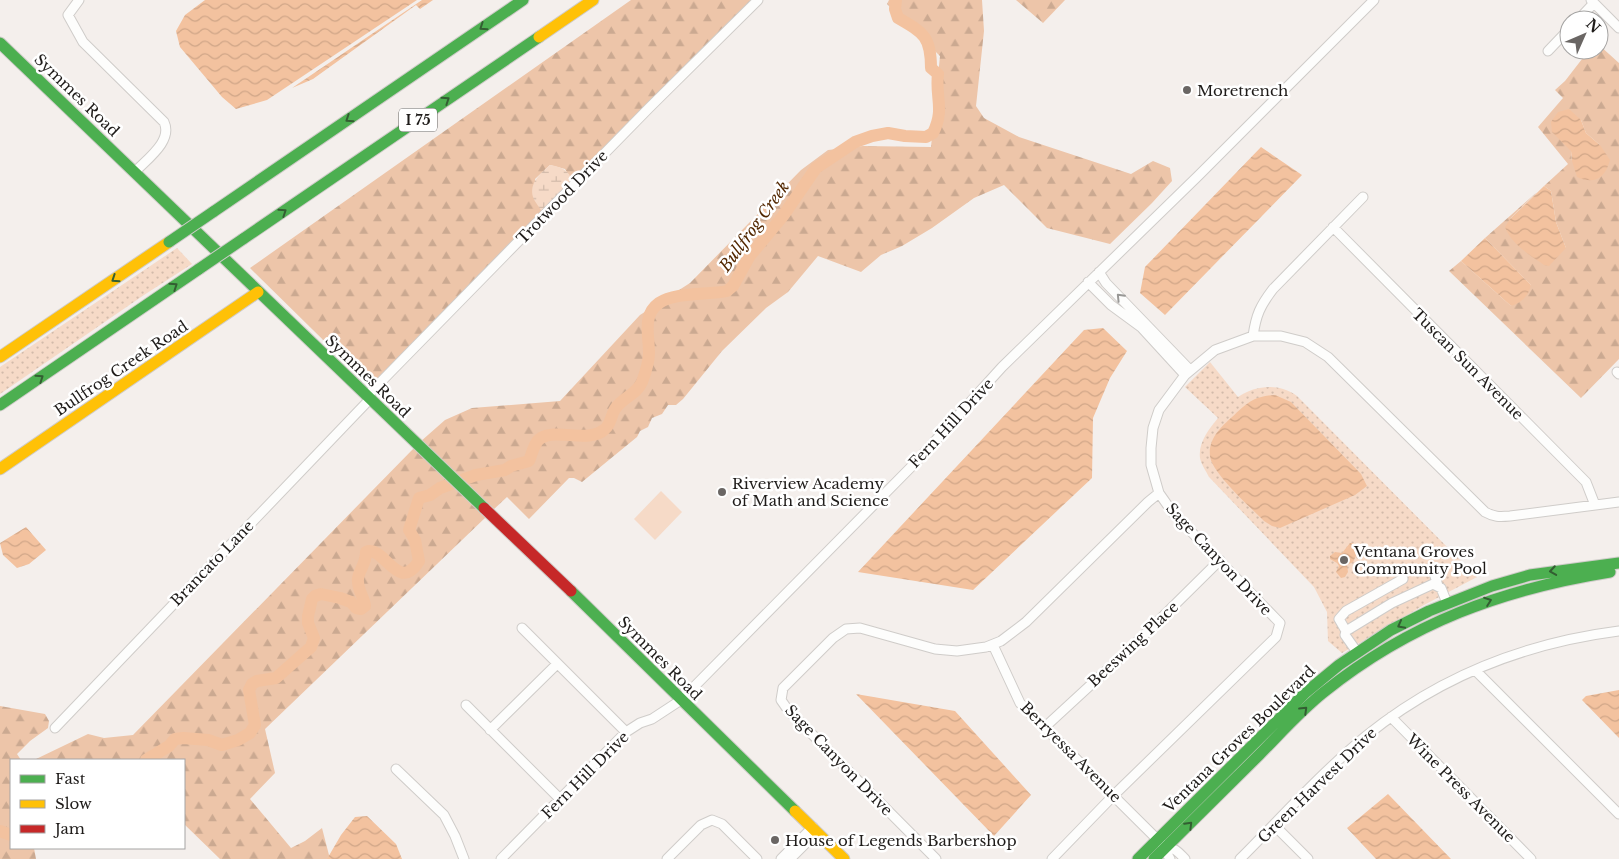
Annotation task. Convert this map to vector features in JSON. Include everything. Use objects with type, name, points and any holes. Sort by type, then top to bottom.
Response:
[{"type":"main road","name":"I 75","points":[[0,357],[523,0]]},
{"type":"main road","name":"I 75","points":[[0,405],[593,0]]},
{"type":"main road","name":"Symmes Road","points":[[0,43],[576,596],[812,832],[844,859]]},
{"type":"main road","name":"Bullfrog Creek Road","points":[[0,469],[258,292]]},
{"type":"main road","name":"Ventana Groves Boulevard","points":[[1138,859],[1165,849],[1295,702],[1322,678],[1357,652],[1392,630],[1447,602],[1483,588],[1530,575],[1619,563]]},
{"type":"main road","name":"Ventana Groves Boulevard","points":[[1154,859],[1304,710],[1370,659],[1403,639],[1456,613],[1552,581],[1619,571]]},
{"type":"main road","points":[[1447,602],[1456,613]]},
{"type":"main road","points":[[1342,679],[1354,666],[1357,652]]},
{"type":"main road","name":"Symmes Road","points":[[812,832],[833,859]]},
{"type":"street","points":[[79,0],[68,15],[83,42],[164,122],[166,127],[165,139],[135,172]]},
{"type":"street","name":"Trotwood Drive","points":[[368,398],[648,108],[758,0]]},
{"type":"street","name":"Fern Hill Drive","points":[[501,859],[626,732],[640,723],[652,719],[682,700],[916,462],[1002,367],[1204,170],[1374,0]]},
{"type":"street","points":[[1593,2],[1619,28]]},
{"type":"street","points":[[1548,51],[1559,39]]},
{"type":"street","points":[[1363,197],[1273,289],[1260,305],[1255,319],[1253,336],[1280,336],[1306,342],[1328,357],[1485,512],[1492,516],[1498,518],[1619,502]]},
{"type":"street","name":"Tuscan Sun Avenue","points":[[1333,228],[1586,482],[1595,505]]},
{"type":"street","points":[[1099,272],[1106,283],[1188,372]]},
{"type":"street","points":[[1088,282],[1111,305],[1141,327],[1188,372]]},
{"type":"street","name":"Sage Canyon Drive","points":[[1052,859],[1114,795],[1276,637],[1280,624],[1174,513],[1159,493],[1151,465],[1153,428],[1159,410],[1188,372],[1215,350],[1253,336]]},
{"type":"street","name":"Brancato Lane","points":[[54,728],[368,398]]},
{"type":"street","name":"Sage Canyon Drive","points":[[936,859],[788,710],[781,700],[783,688],[833,638],[846,629],[860,628],[945,650],[967,650],[993,645],[1009,636],[1026,622],[1159,493]]},
{"type":"street","name":"Beeswing Place","points":[[1045,727],[1134,645],[1220,560]]},
{"type":"street","points":[[1418,570],[1429,569],[1434,573],[1438,586],[1447,602]]},
{"type":"street","points":[[1357,652],[1345,635],[1346,631],[1339,619],[1346,611],[1403,579]]},
{"type":"street","points":[[1346,631],[1392,604],[1434,584],[1438,586]]},
{"type":"street","points":[[522,628],[626,732]]},
{"type":"street","name":"Green Harvest Drive","points":[[1240,859],[1350,750],[1391,717],[1435,689],[1474,670],[1542,645],[1619,631]]},
{"type":"street","name":"Berryessa Avenue","points":[[993,645],[1020,703],[1114,795],[1165,849],[1171,847],[1185,859]]},
{"type":"street","points":[[490,730],[558,664]]},
{"type":"street","points":[[1474,670],[1619,814]]},
{"type":"street","points":[[466,705],[560,799]]},
{"type":"street","name":"Wine Press Avenue","points":[[1391,717],[1531,859]]},
{"type":"street","points":[[396,768],[444,815],[464,859]]},
{"type":"street","points":[[667,859],[701,825],[712,820],[722,824],[757,859]]},
{"type":"street","points":[[1274,825],[1308,859]]},
{"type":"street","points":[[781,859],[812,832]]},
{"type":"street","points":[[790,859],[812,832]]},
{"type":"green space","points":[[631,0],[753,0],[572,182],[565,169],[550,165],[535,179],[542,212],[371,387],[250,268]]},
{"type":"green space","points":[[889,0],[982,0],[984,31],[976,106],[984,118],[1019,137],[1131,174],[1153,161],[1170,168],[1172,181],[1110,244],[1047,228],[1004,185],[974,198],[932,228],[902,246],[881,255],[861,272],[818,256],[788,292],[766,308],[722,351],[683,399],[676,405],[668,405],[662,414],[652,418],[648,427],[640,431],[637,437],[582,482],[569,478],[529,519],[507,497],[492,511],[420,442],[445,420],[472,408],[560,401],[640,315],[690,283],[801,170],[828,150],[863,146],[931,147],[940,56],[887,4]]},
{"type":"green space","points":[[1016,0],[1065,0],[1043,23]]},
{"type":"green space","points":[[1609,54],[1619,63],[1619,359],[1581,398],[1449,271],[1461,261],[1511,306],[1531,285],[1485,238],[1537,192],[1510,219],[1566,248],[1556,222],[1551,191],[1544,186],[1568,164],[1538,127],[1563,98],[1555,90],[1565,81],[1581,60],[1609,60]],"holes":[[[1581,120],[1586,133],[1600,145],[1572,161],[1571,152]]]},
{"type":"green space","points":[[550,165],[564,170],[572,182],[542,212],[532,192],[536,179]]},
{"type":"green space","points":[[177,248],[192,264],[0,394],[0,367]]},
{"type":"green space","points":[[1210,362],[1238,397],[1252,390],[1268,387],[1283,389],[1297,396],[1477,577],[1424,605],[1342,653],[1328,641],[1327,612],[1314,587],[1209,477],[1202,465],[1200,452],[1202,442],[1218,418],[1185,387]]},
{"type":"green space","points":[[414,448],[486,517],[265,729],[275,773],[250,799],[291,848],[305,841],[322,828],[330,859],[220,859],[185,825],[185,759],[36,759],[88,734],[104,738],[133,735]]},
{"type":"green space","points":[[661,491],[682,512],[655,540],[634,519]]},
{"type":"green space","points":[[0,706],[45,714],[49,721],[48,728],[30,741],[17,754],[20,759],[10,759],[10,849],[34,849],[36,859],[0,859]]},
{"type":"water","points":[[205,0],[417,0],[267,100],[236,109],[222,97],[180,47],[176,31],[185,15]]},
{"type":"water","points":[[422,0],[433,0],[420,9],[416,5],[313,79],[292,88]]},
{"type":"water","points":[[1569,109],[1581,120],[1586,133],[1600,145],[1610,160],[1602,175],[1594,180],[1577,177],[1571,151],[1552,132],[1551,122],[1558,112]]},
{"type":"water","points":[[1261,147],[1302,175],[1165,315],[1140,293],[1145,267]]},
{"type":"water","points":[[1544,186],[1551,191],[1556,222],[1566,248],[1549,266],[1544,265],[1521,249],[1505,227],[1510,219]]},
{"type":"water","points":[[1485,238],[1531,285],[1526,296],[1511,306],[1461,261]]},
{"type":"water","points":[[1103,328],[1127,351],[1110,378],[1093,418],[1092,478],[973,590],[858,572],[1084,330]]},
{"type":"water","points":[[1275,395],[1291,402],[1361,474],[1367,486],[1355,495],[1280,528],[1264,521],[1241,499],[1217,471],[1210,456],[1213,439],[1228,421],[1251,401]]},
{"type":"water","points":[[26,527],[46,550],[29,564],[17,568],[3,555],[0,543]]},
{"type":"water","name":"Ventana Groves Community Pool","points":[[1350,543],[1356,543],[1356,556],[1353,562],[1347,565],[1348,572],[1345,577],[1341,578],[1336,572],[1339,566],[1330,559],[1330,556],[1335,552],[1342,553]]},
{"type":"water","points":[[1619,690],[1619,738],[1582,700],[1586,696]]},
{"type":"water","points":[[856,694],[955,711],[1031,795],[994,836]]},
{"type":"water","points":[[1388,794],[1451,859],[1376,859],[1347,828]]},
{"type":"water","points":[[367,816],[396,844],[402,859],[327,859],[341,835],[355,817]]},
{"type":"waterway","name":"Bullfrog Creek","points":[[148,759],[169,746],[175,739],[208,740],[222,745],[238,740],[250,733],[255,725],[249,690],[252,684],[257,681],[276,678],[311,647],[314,638],[308,623],[308,616],[312,599],[321,594],[351,602],[356,608],[361,609],[365,606],[358,579],[366,552],[373,551],[398,571],[404,573],[411,570],[419,561],[415,540],[409,530],[419,498],[476,475],[505,470],[511,466],[529,461],[537,442],[548,435],[582,436],[598,433],[605,429],[609,425],[618,405],[637,390],[642,382],[649,356],[648,319],[654,308],[666,299],[683,295],[727,291],[733,286],[749,257],[783,216],[816,168],[855,142],[872,136],[888,133],[926,137],[933,133],[937,125],[939,110],[938,74],[931,68],[930,49],[924,37],[920,32],[898,18],[895,9],[896,0]]},
{"type":"waterway","name":"Bullfrog Creek","points":[[0,831],[10,835]]},
{"type":"traffic: fast","points":[[213,212],[523,0]]},
{"type":"traffic: fast","points":[[243,239],[539,37]]},
{"type":"traffic: fast","points":[[0,43],[484,508]]},
{"type":"traffic: fast","points":[[169,242],[213,212]]},
{"type":"traffic: fast","points":[[199,269],[243,239]]},
{"type":"traffic: fast","points":[[0,405],[199,269]]},
{"type":"traffic: fast","points":[[1138,859],[1305,693],[1339,665],[1391,630],[1429,611],[1492,586],[1530,575],[1619,563]]},
{"type":"traffic: fast","points":[[1154,859],[1307,707],[1357,668],[1390,647],[1424,628],[1459,612],[1495,599],[1532,588],[1610,572]]},
{"type":"traffic: fast","points":[[571,591],[795,811]]},
{"type":"traffic: slow","points":[[539,37],[593,0]]},
{"type":"traffic: slow","points":[[0,357],[169,242]]},
{"type":"traffic: slow","points":[[0,469],[258,292]]},
{"type":"traffic: slow","points":[[795,811],[844,859]]},
{"type":"traffic: jam","points":[[484,508],[571,591]]},
{"type":"place","name":"Moretrench","points":[[1187,90]]},
{"type":"place","name":"Riverview Academy of Math and Science","points":[[722,492]]},
{"type":"place","name":"Ventana Groves Community Pool","points":[[1344,560]]},
{"type":"place","name":"House of Legends Barbershop","points":[[775,840]]}]
